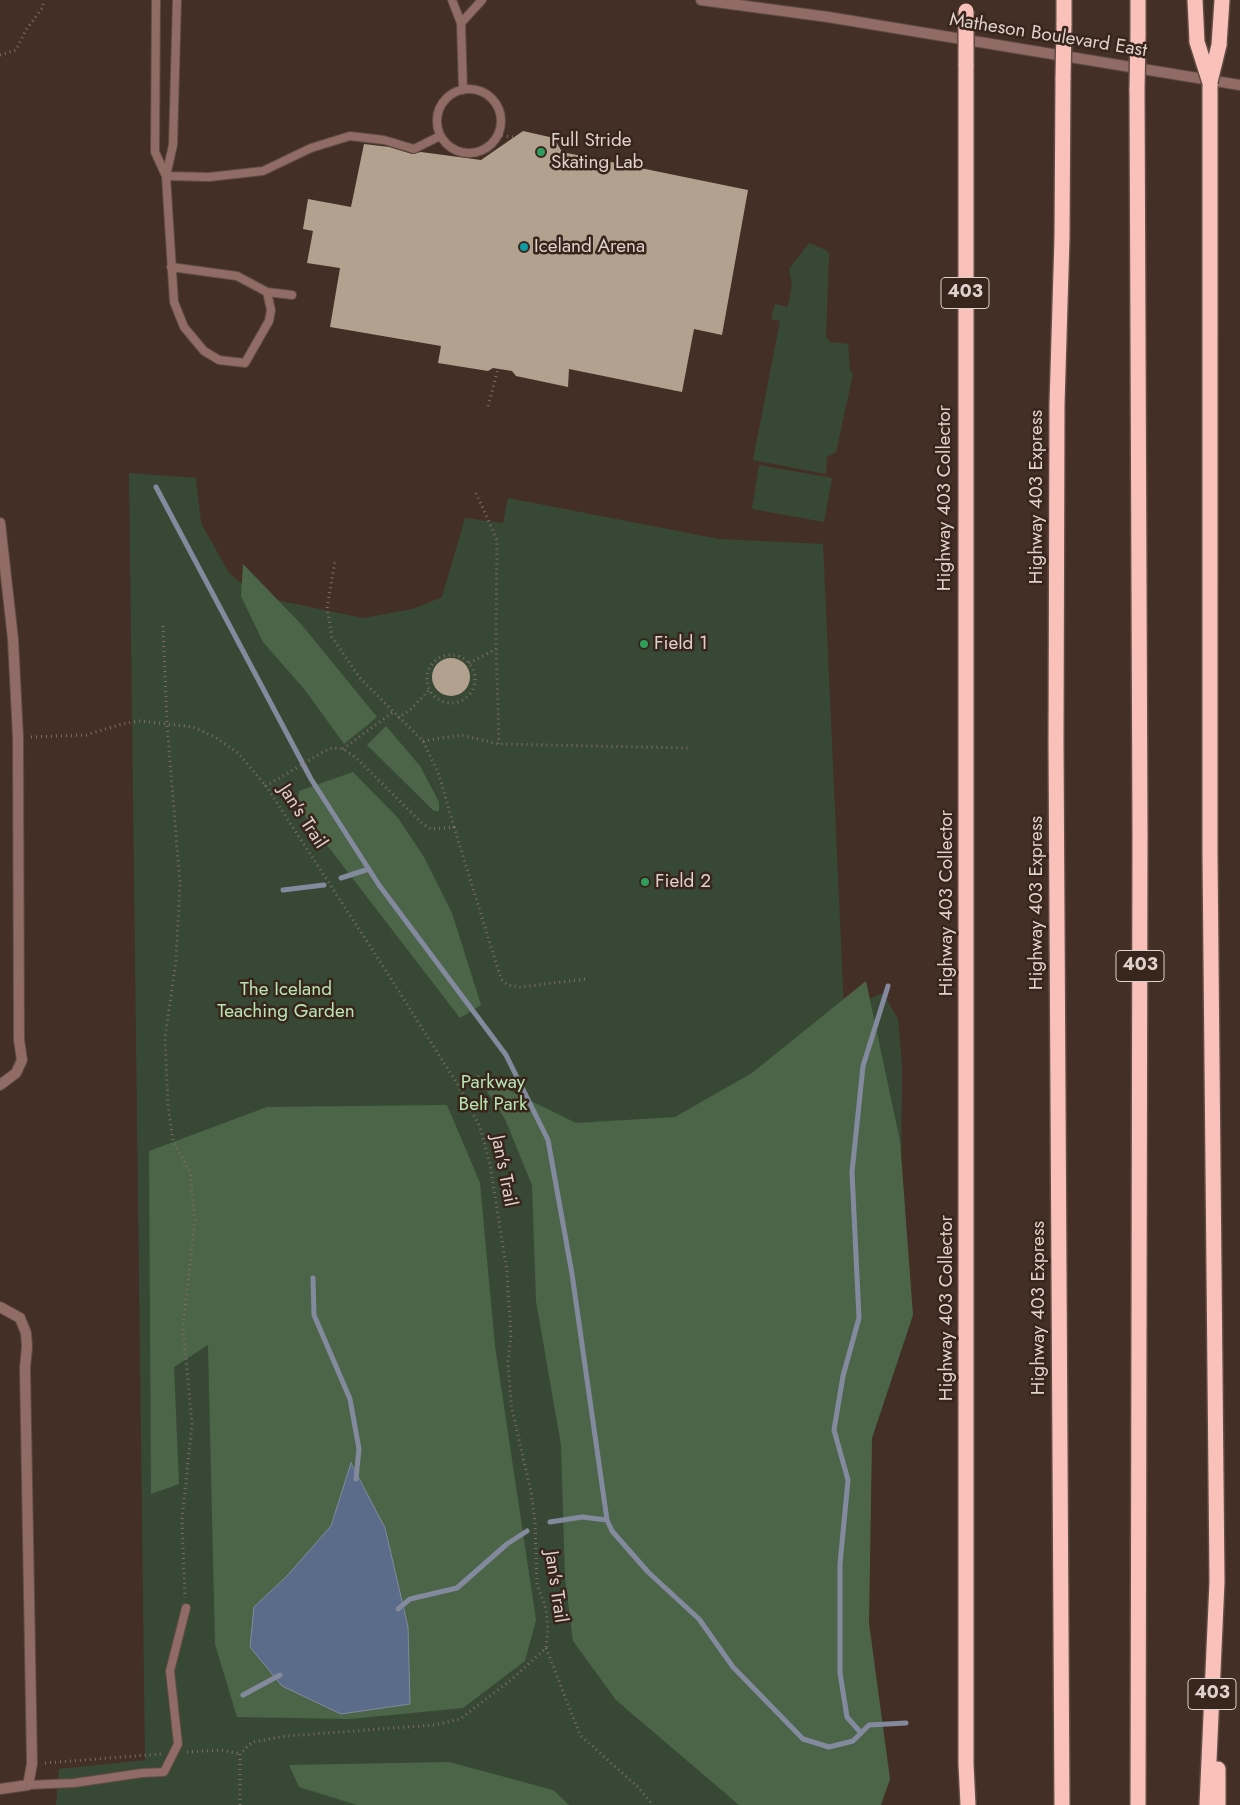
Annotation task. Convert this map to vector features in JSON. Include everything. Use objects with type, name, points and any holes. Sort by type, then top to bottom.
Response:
[{"type":"highway","name":"Highway 403 Express","points":[[1062,1805],[1056,712],[1057,404],[1062,238],[1064,0]]},
{"type":"highway","name":"403","points":[[1138,0],[1140,824],[1138,1805]]},
{"type":"highway","points":[[1195,0],[1197,42],[1210,83]]},
{"type":"highway","points":[[1210,83],[1219,45],[1222,0]]},
{"type":"highway","name":"Highway 403 Collector","points":[[966,6],[966,1764],[968,1805]]},
{"type":"highway","name":"403","points":[[1207,1805],[1217,1582],[1210,855],[1210,83]]},
{"type":"highway","points":[[1217,1582],[1218,1805]]},
{"type":"highway","points":[[959,1805],[966,1764]]},
{"type":"street","name":"Matheson Boulevard East","points":[[701,0],[828,17],[1240,85]]},
{"type":"street","points":[[0,523],[12,639],[18,737],[19,1040],[22,1060],[16,1073],[0,1085]]},
{"type":"street","points":[[0,1307],[20,1318],[26,1333],[28,1347],[24,1368],[32,1764],[28,1785],[0,1789]]},
{"type":"lane","points":[[156,0],[154,152],[166,176]]},
{"type":"lane","points":[[178,0],[173,145],[166,176],[174,302],[184,327],[204,351],[219,360],[244,363],[269,321],[271,310],[267,292]]},
{"type":"lane","points":[[452,0],[461,23],[463,90]]},
{"type":"lane","points":[[461,23],[482,0]]},
{"type":"lane","points":[[463,90],[483,92],[497,106],[500,126],[497,136],[492,144],[474,153],[454,150],[440,136],[437,117],[440,107],[445,99],[463,90]]},
{"type":"lane","points":[[166,176],[209,177],[263,171],[311,148],[350,136],[384,140],[414,149],[440,136]]},
{"type":"lane","points":[[171,267],[237,276],[267,292],[292,295]]},
{"type":"lane","points":[[28,1785],[74,1783],[142,1773],[164,1772],[178,1744],[170,1671],[186,1608]]},
{"type":"path","points":[[0,55],[16,50],[26,30],[43,7],[43,0]]},
{"type":"path","points":[[497,136],[513,137]]},
{"type":"path","points":[[488,406],[498,369]]},
{"type":"path","points":[[476,493],[496,540],[496,649],[499,744]]},
{"type":"path","points":[[334,561],[327,608],[332,637],[359,677],[423,741],[439,775],[501,979],[508,985],[520,987],[586,979]]},
{"type":"path","points":[[163,626],[167,723],[180,884],[176,961],[165,1038],[168,1107],[173,1141],[190,1172],[195,1220],[183,1327],[192,1424],[182,1520],[186,1608]]},
{"type":"path","points":[[469,663],[496,649]]},
{"type":"path","points":[[454,654],[469,663],[474,674],[474,682],[468,695],[462,700],[447,702],[440,700],[429,690],[427,675],[433,662],[439,657],[454,654]]},
{"type":"path","points":[[398,718],[411,709],[429,690]]},
{"type":"path","points":[[393,712],[343,749],[355,757],[431,829],[454,827]]},
{"type":"path","points":[[18,737],[86,735],[122,724],[140,721],[192,727],[215,736],[238,754],[266,786]]},
{"type":"path","points":[[423,741],[461,735],[499,744],[688,748]]},
{"type":"path","name":"Jan's Trail","points":[[240,1754],[252,1742],[286,1736],[452,1722],[472,1711],[512,1679],[546,1648],[548,1630],[546,1610],[537,1584],[535,1522],[531,1492],[511,1405],[508,1361],[511,1336],[507,1272],[490,1164],[480,1127],[458,1085],[266,786],[323,752],[332,748],[343,749]]},
{"type":"path","points":[[546,1648],[580,1736],[639,1788],[653,1805]]},
{"type":"path","points":[[32,1764],[221,1750],[240,1754],[240,1805]]},
{"type":"green space","points":[[809,243],[826,250],[829,254],[826,337],[830,342],[848,344],[850,370],[853,374],[836,452],[827,457],[826,474],[753,460],[780,321],[771,319],[775,304],[788,307],[792,285],[789,269]]},
{"type":"green space","points":[[759,465],[832,478],[824,522],[752,509]]},
{"type":"green space","name":"Parkway Belt Park","points":[[129,473],[196,478],[201,523],[229,573],[257,596],[363,618],[413,609],[442,597],[465,518],[503,523],[508,498],[719,539],[823,544],[844,1010],[883,993],[898,1019],[902,1065],[901,1197],[889,1225],[836,1805],[56,1805],[59,1769],[145,1760]]},
{"type":"green space","points":[[243,564],[301,624],[377,717],[344,744],[305,690],[263,642],[241,596]]},
{"type":"green space","points":[[386,726],[420,766],[439,802],[439,811],[434,811],[367,745]]},
{"type":"green space","points":[[353,772],[398,818],[424,857],[452,913],[481,1005],[460,1018],[297,806],[299,791]]},
{"type":"green space","points":[[866,981],[900,1141],[913,1315],[872,1438],[869,1623],[890,1779],[881,1805],[739,1805],[616,1700],[573,1641],[565,1578],[561,1445],[536,1301],[532,1185],[505,1119],[476,1074],[576,1123],[675,1117],[752,1073]]},
{"type":"green space","points":[[447,1105],[480,1183],[495,1346],[536,1620],[525,1661],[463,1708],[350,1719],[237,1717],[215,1644],[208,1345],[174,1367],[179,1484],[151,1494],[149,1151],[267,1107]]},
{"type":"green space","points":[[449,1762],[553,1790],[569,1805],[357,1805],[299,1787],[289,1765]]},
{"type":"water","points":[[351,1463],[385,1528],[408,1627],[410,1704],[341,1714],[282,1686],[250,1647],[254,1607],[287,1576],[331,1526]]},
{"type":"building","name":"Iceland Arena","points":[[523,131],[554,138],[562,152],[748,190],[722,335],[694,329],[682,392],[569,369],[568,387],[516,376],[512,371],[493,368],[488,371],[438,363],[441,346],[330,327],[340,268],[307,263],[313,231],[303,229],[308,199],[351,207],[364,144],[389,147],[412,154],[421,152],[481,160]]},
{"type":"building","points":[[451,658],[464,664],[470,677],[464,690],[451,696],[438,690],[432,677],[438,664]]},
{"type":"waterway","points":[[156,487],[311,779],[379,885],[506,1055],[548,1140],[572,1274],[607,1520],[612,1531],[648,1572],[699,1619],[733,1667],[803,1739],[829,1747],[853,1741],[869,1725],[906,1723]]},
{"type":"waterway","points":[[341,878],[369,869]]},
{"type":"waterway","points":[[283,890],[324,885]]},
{"type":"waterway","points":[[861,1733],[847,1717],[840,1673],[840,1564],[848,1480],[834,1430],[843,1376],[859,1318],[852,1172],[863,1066],[888,986]]},
{"type":"waterway","points":[[313,1278],[314,1315],[350,1399],[359,1449],[356,1479]]},
{"type":"waterway","points":[[550,1522],[582,1517],[607,1520]]},
{"type":"waterway","points":[[398,1609],[410,1599],[457,1588],[507,1544],[527,1531]]},
{"type":"waterway","points":[[243,1695],[280,1675]]},
{"type":"place","name":"Full Stride Skating Lab","points":[[541,152]]},
{"type":"place","name":"Iceland Arena","points":[[524,247]]},
{"type":"place","name":"Field 1","points":[[644,644]]},
{"type":"place","name":"Field 2","points":[[645,882]]},
{"type":"park label","name":"The Iceland Teaching Garden","points":[[286,1001]]}]
